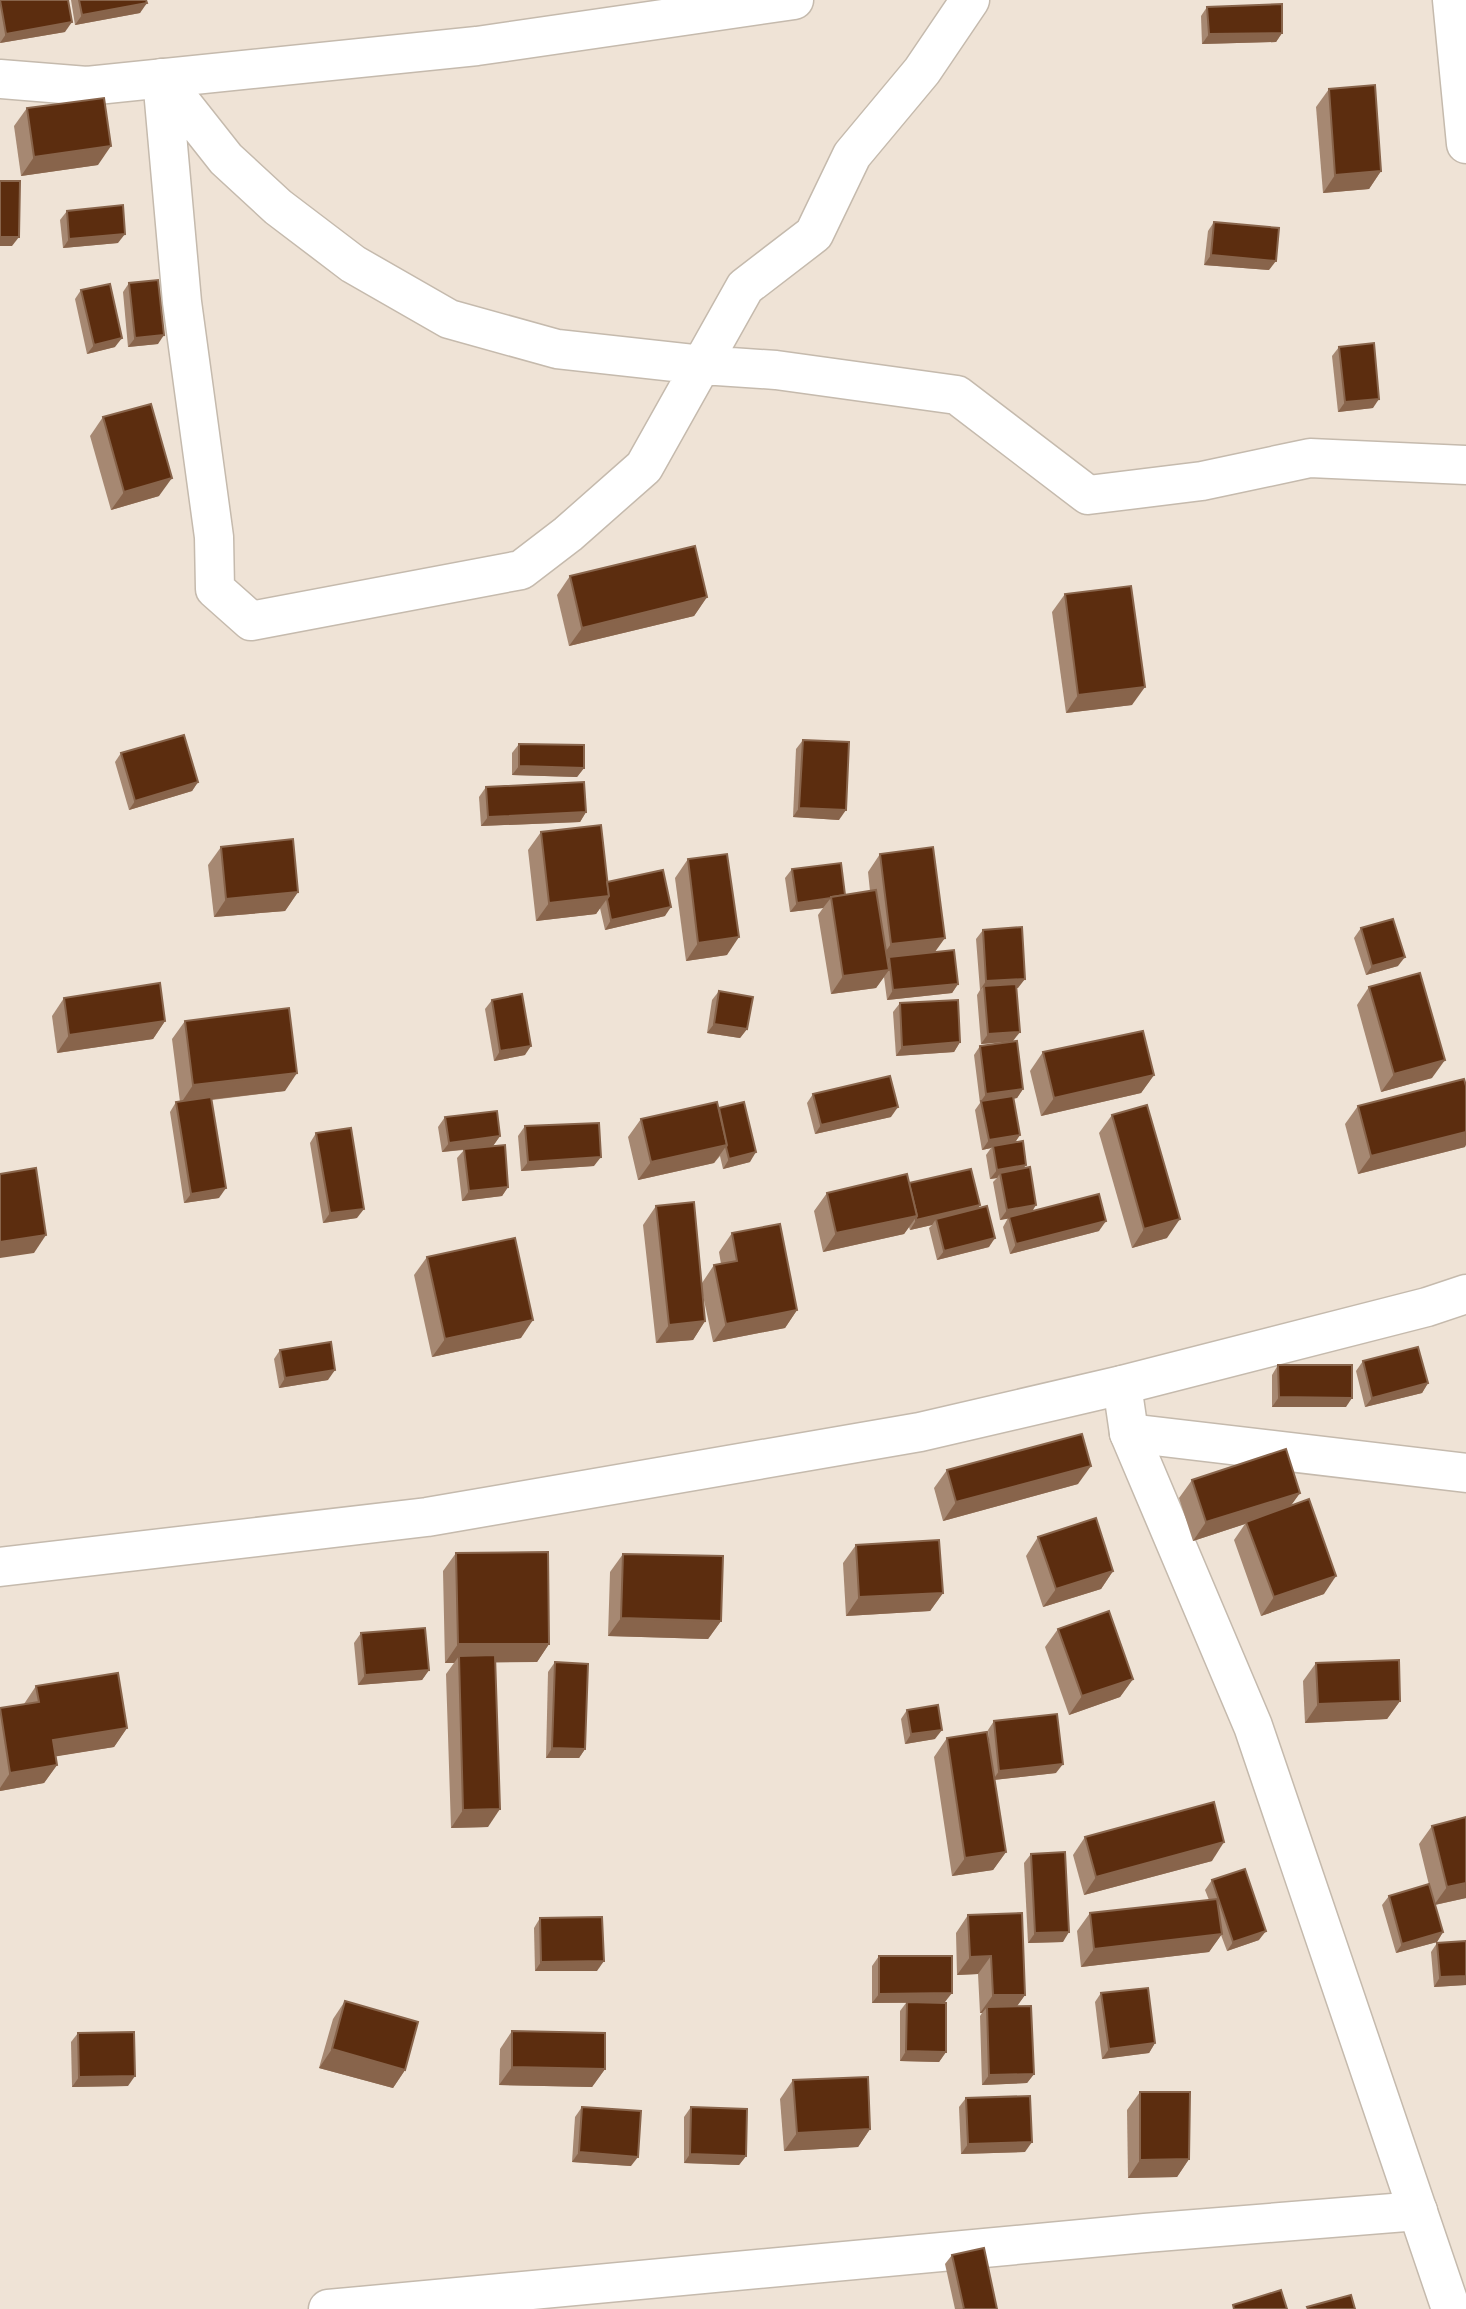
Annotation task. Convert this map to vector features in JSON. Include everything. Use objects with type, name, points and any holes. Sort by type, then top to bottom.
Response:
[{"type":"main road","points":[[0,79],[87,86],[477,46],[794,0]]},
{"type":"main road","points":[[162,78],[182,302],[214,537],[215,589],[251,621],[521,570],[568,534],[644,467],[745,287],[814,234],[852,155],[922,71],[970,0]]},
{"type":"main road","points":[[1452,0],[1466,144]]},
{"type":"main road","points":[[162,78],[226,159],[278,207],[354,264],[449,319],[557,349],[776,370],[957,395],[1088,495],[1202,481],[1310,458],[1466,465]]},
{"type":"main road","points":[[0,1567],[427,1517],[920,1432],[1122,1385],[1427,1307],[1466,1294]]},
{"type":"main road","points":[[1122,1385],[1129,1433],[1253,1726],[1451,2309]]},
{"type":"main road","points":[[1129,1433],[1466,1473]]},
{"type":"main road","points":[[328,2309],[1418,2211]]},
{"type":"building","points":[[0,0],[68,0],[72,22],[6,34]]},
{"type":"building","points":[[79,0],[146,0],[147,3],[82,15]]},
{"type":"building","points":[[1282,4],[1282,33],[1209,34],[1207,7]]},
{"type":"building","points":[[1375,85],[1381,171],[1335,175],[1329,89]]},
{"type":"building","points":[[104,98],[111,146],[34,157],[27,108]]},
{"type":"building","points":[[0,181],[20,181],[19,237],[0,237]]},
{"type":"building","points":[[123,205],[125,234],[69,239],[67,211]]},
{"type":"building","points":[[1214,222],[1279,228],[1276,261],[1211,255]]},
{"type":"building","points":[[158,280],[164,335],[135,338],[129,283]]},
{"type":"building","points":[[110,284],[122,338],[94,345],[81,290]]},
{"type":"building","points":[[1374,343],[1379,399],[1345,402],[1339,347]]},
{"type":"building","points":[[151,404],[172,478],[124,492],[103,417]]},
{"type":"building","points":[[695,546],[707,597],[582,628],[570,576]]},
{"type":"building","points":[[1131,586],[1145,687],[1078,695],[1065,594]]},
{"type":"building","points":[[184,735],[198,782],[135,801],[121,753]]},
{"type":"building","points":[[803,740],[849,742],[846,810],[799,808]]},
{"type":"building","points":[[519,744],[584,745],[584,768],[519,766]]},
{"type":"building","points":[[584,782],[586,812],[488,817],[486,787]]},
{"type":"building","points":[[601,825],[609,896],[549,903],[541,832]]},
{"type":"building","points":[[293,839],[298,892],[226,899],[221,847]]},
{"type":"building","points":[[933,847],[945,938],[891,944],[880,854]]},
{"type":"building","points":[[727,854],[739,937],[698,943],[688,859]]},
{"type":"building","points":[[841,863],[845,895],[797,903],[792,869]]},
{"type":"building","points":[[663,870],[671,907],[611,920],[607,882]]},
{"type":"building","points":[[876,890],[889,970],[843,976],[831,897]]},
{"type":"building","points":[[1393,919],[1405,957],[1372,966],[1361,928]]},
{"type":"building","points":[[1022,927],[1025,979],[986,981],[983,930]]},
{"type":"building","points":[[954,950],[958,984],[893,990],[889,957]]},
{"type":"building","points":[[1420,973],[1445,1060],[1394,1074],[1369,987]]},
{"type":"building","points":[[160,983],[165,1021],[69,1035],[64,998]]},
{"type":"building","points":[[1016,984],[1020,1032],[988,1034],[984,986]]},
{"type":"building","points":[[719,991],[753,997],[747,1029],[714,1024]]},
{"type":"building","points":[[522,994],[531,1046],[500,1051],[492,1000]]},
{"type":"building","points":[[958,1000],[960,1042],[902,1047],[900,1003]]},
{"type":"building","points":[[289,1008],[297,1073],[193,1085],[185,1021]]},
{"type":"building","points":[[1143,1031],[1154,1075],[1054,1098],[1043,1052]]},
{"type":"building","points":[[1017,1041],[1023,1089],[986,1094],[980,1046]]},
{"type":"building","points":[[890,1076],[898,1107],[821,1125],[813,1094]]},
{"type":"building","points":[[1464,1079],[1466,1132],[1371,1156],[1358,1106]]},
{"type":"building","points":[[1013,1096],[1020,1135],[989,1140],[981,1101]]},
{"type":"building","points":[[211,1097],[226,1188],[191,1194],[176,1102]]},
{"type":"building","points":[[717,1102],[727,1145],[651,1162],[641,1119]]},
{"type":"building","points":[[744,1102],[756,1152],[729,1159],[719,1108]]},
{"type":"building","points":[[1147,1105],[1180,1219],[1144,1229],[1112,1115]]},
{"type":"building","points":[[497,1111],[500,1136],[449,1143],[445,1117]]},
{"type":"building","points":[[599,1123],[601,1157],[528,1162],[525,1126]]},
{"type":"building","points":[[351,1128],[364,1209],[330,1213],[316,1133]]},
{"type":"building","points":[[1023,1141],[1026,1165],[997,1170],[993,1146]]},
{"type":"building","points":[[505,1145],[508,1187],[469,1191],[464,1149]]},
{"type":"building","points":[[1030,1167],[1036,1205],[1007,1210],[1000,1173]]},
{"type":"building","points":[[36,1168],[46,1235],[0,1242],[0,1174]]},
{"type":"building","points":[[971,1169],[980,1205],[916,1220],[909,1183]]},
{"type":"building","points":[[907,1174],[917,1216],[836,1233],[827,1193]]},
{"type":"building","points":[[1099,1194],[1106,1221],[1016,1244],[1009,1217]]},
{"type":"building","points":[[694,1202],[705,1321],[669,1325],[656,1206]]},
{"type":"building","points":[[987,1206],[995,1238],[944,1251],[936,1219]]},
{"type":"building","points":[[780,1224],[797,1310],[726,1324],[714,1265],[737,1261],[732,1233]]},
{"type":"building","points":[[515,1238],[533,1320],[445,1339],[427,1257]]},
{"type":"building","points":[[331,1342],[335,1370],[285,1378],[280,1350]]},
{"type":"building","points":[[1418,1347],[1428,1383],[1372,1398],[1363,1361]]},
{"type":"building","points":[[1278,1365],[1352,1365],[1352,1398],[1279,1397]]},
{"type":"building","points":[[1082,1434],[1091,1466],[956,1502],[947,1470]]},
{"type":"building","points":[[1286,1449],[1300,1493],[1206,1522],[1192,1480]]},
{"type":"building","points":[[1309,1499],[1336,1576],[1274,1597],[1246,1522]]},
{"type":"building","points":[[1096,1518],[1113,1571],[1056,1589],[1038,1537]]},
{"type":"building","points":[[939,1540],[943,1593],[859,1597],[856,1545]]},
{"type":"building","points":[[548,1552],[549,1644],[458,1644],[456,1553]]},
{"type":"building","points":[[623,1554],[723,1556],[721,1621],[621,1618]]},
{"type":"building","points":[[1109,1611],[1133,1679],[1082,1696],[1058,1629]]},
{"type":"building","points":[[425,1628],[429,1670],[365,1675],[361,1633]]},
{"type":"building","points":[[495,1655],[500,1809],[463,1810],[459,1656]]},
{"type":"building","points":[[1399,1660],[1400,1701],[1318,1704],[1316,1663]]},
{"type":"building","points":[[555,1662],[588,1664],[585,1749],[552,1748]]},
{"type":"building","points":[[118,1673],[127,1728],[53,1740],[57,1765],[10,1773],[0,1708],[39,1702],[36,1686]]},
{"type":"building","points":[[938,1705],[942,1730],[911,1734],[907,1710]]},
{"type":"building","points":[[1057,1714],[1063,1764],[999,1771],[994,1721]]},
{"type":"building","points":[[987,1732],[1006,1852],[965,1858],[947,1738]]},
{"type":"building","points":[[1214,1802],[1224,1842],[1096,1877],[1085,1837]]},
{"type":"building","points":[[1466,1817],[1466,1883],[1447,1887],[1432,1826]]},
{"type":"building","points":[[1065,1852],[1069,1932],[1035,1933],[1031,1854]]},
{"type":"building","points":[[1245,1869],[1266,1931],[1233,1942],[1212,1880]]},
{"type":"building","points":[[1429,1884],[1443,1932],[1402,1944],[1389,1896]]},
{"type":"building","points":[[1217,1899],[1222,1934],[1094,1949],[1090,1913]]},
{"type":"building","points":[[1022,1913],[1025,1995],[993,1995],[991,1956],[970,1957],[968,1915]]},
{"type":"building","points":[[602,1917],[604,1961],[541,1962],[540,1918]]},
{"type":"building","points":[[1466,1941],[1466,1976],[1440,1977],[1437,1943]]},
{"type":"building","points":[[879,1956],[952,1956],[952,1993],[879,1994]]},
{"type":"building","points":[[1148,1988],[1155,2043],[1109,2049],[1101,1993]]},
{"type":"building","points":[[345,2001],[418,2022],[405,2070],[332,2049]]},
{"type":"building","points":[[907,2002],[946,2003],[946,2052],[906,2051]]},
{"type":"building","points":[[1031,2006],[1034,2074],[989,2075],[987,2007]]},
{"type":"building","points":[[512,2031],[605,2033],[605,2069],[512,2067]]},
{"type":"building","points":[[134,2032],[135,2076],[79,2077],[78,2033]]},
{"type":"building","points":[[868,2077],[870,2129],[797,2133],[793,2080]]},
{"type":"building","points":[[1140,2092],[1190,2092],[1189,2159],[1140,2160]]},
{"type":"building","points":[[1030,2096],[1032,2142],[968,2144],[966,2098]]},
{"type":"building","points":[[582,2107],[641,2111],[638,2157],[579,2152]]},
{"type":"building","points":[[691,2107],[747,2109],[746,2156],[690,2154]]},
{"type":"building","points":[[984,2248],[997,2309],[964,2309],[952,2255]]},
{"type":"building","points":[[1281,2290],[1287,2309],[1234,2309],[1233,2305]]},
{"type":"building","points":[[1351,2295],[1355,2309],[1307,2307]]}]
